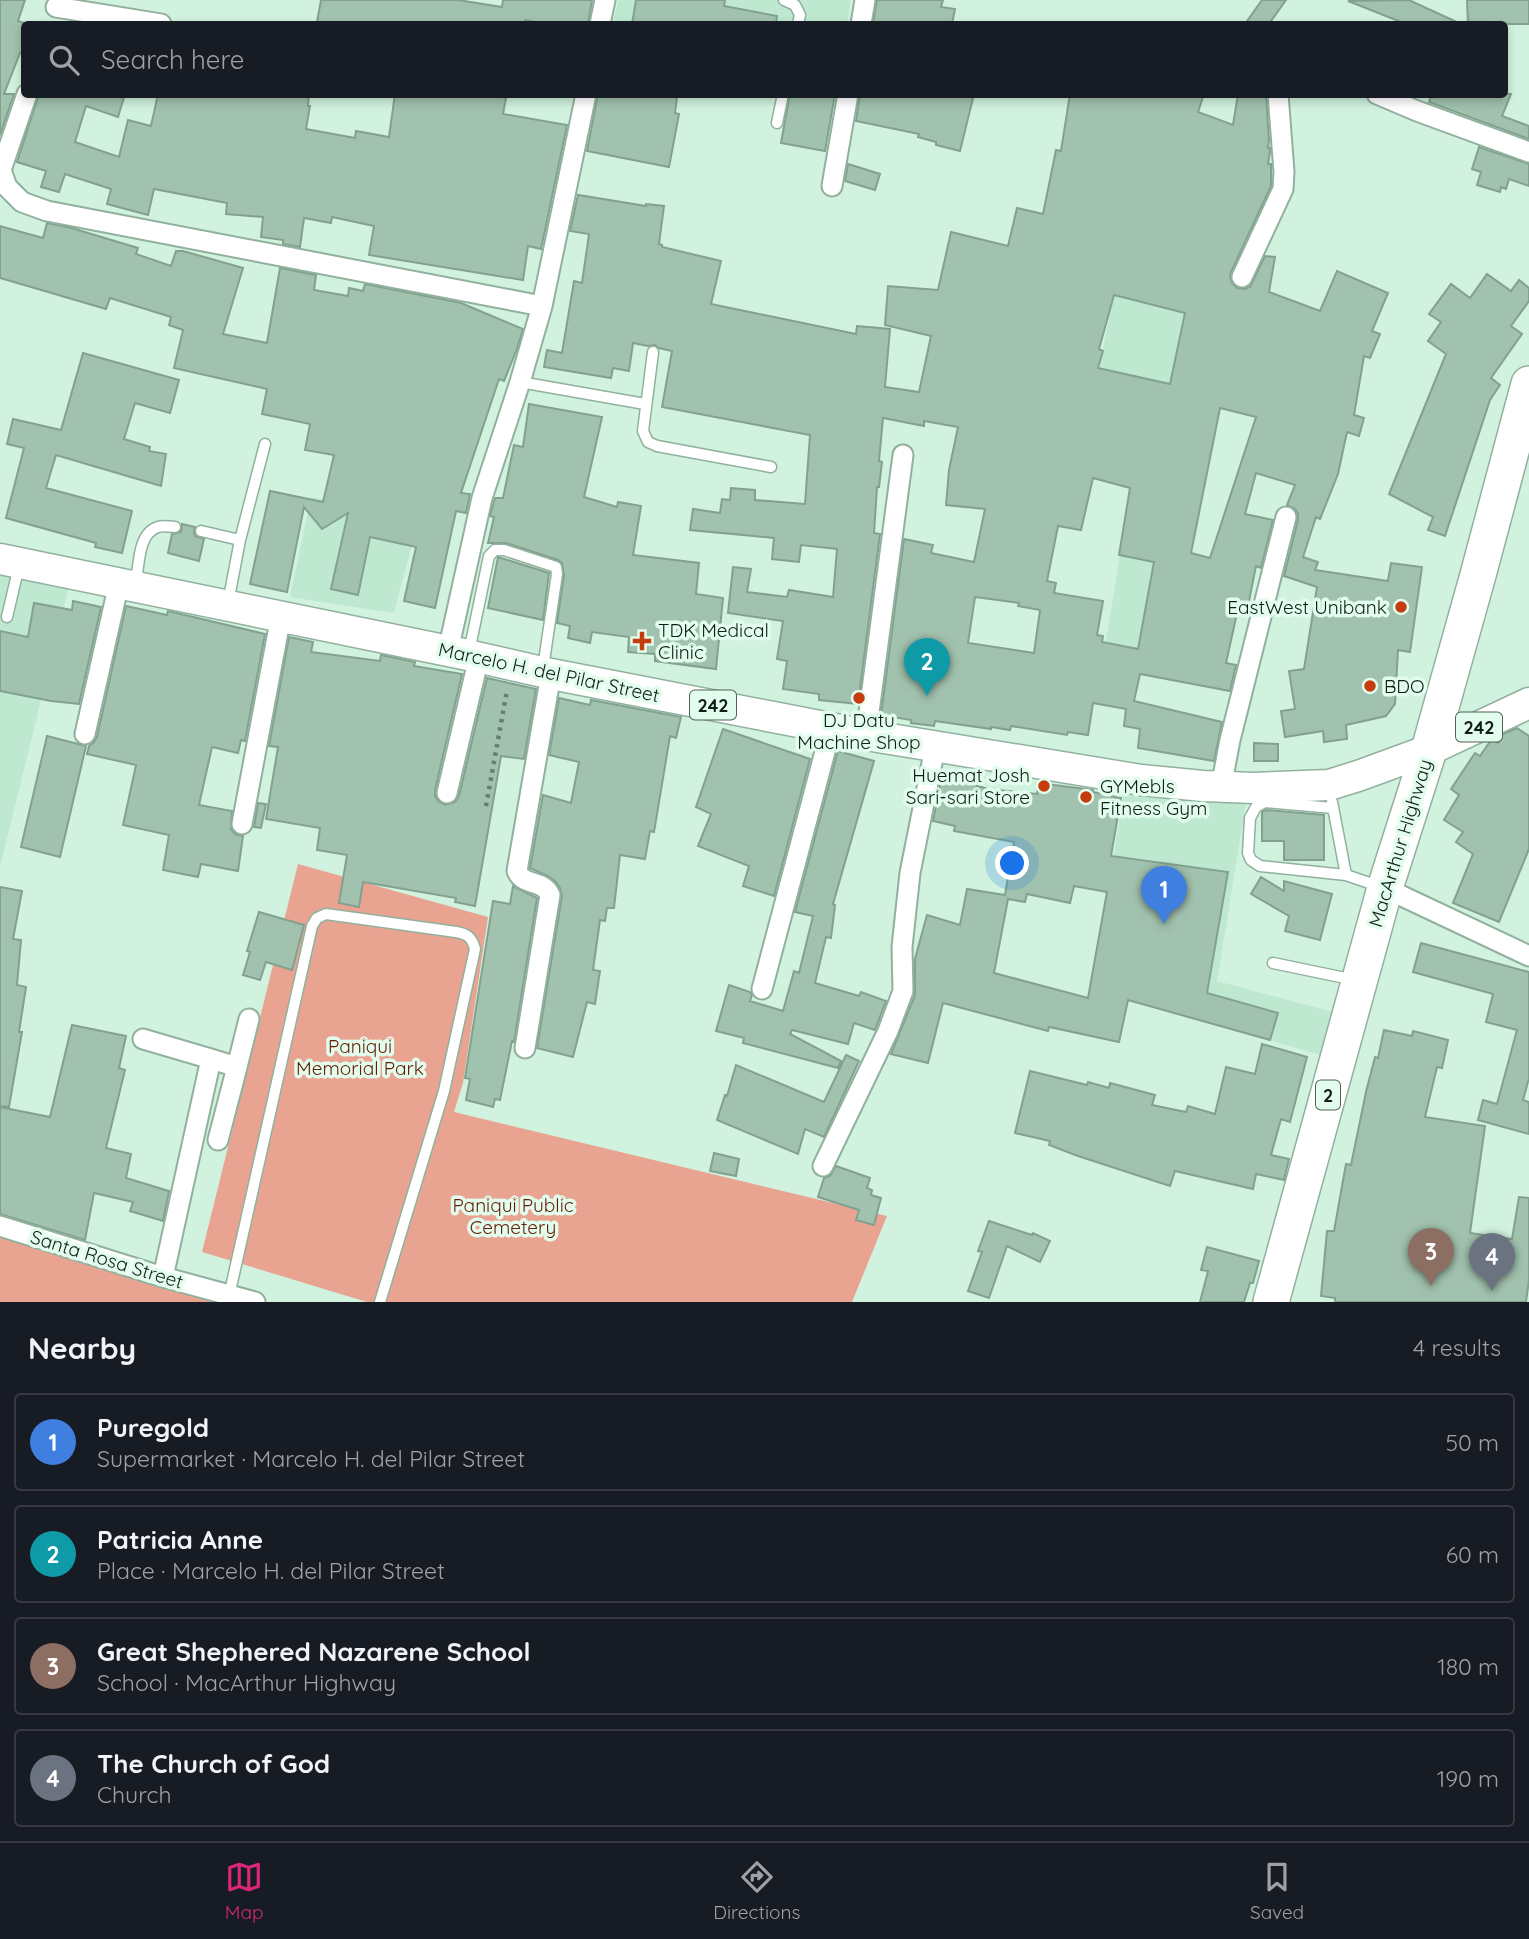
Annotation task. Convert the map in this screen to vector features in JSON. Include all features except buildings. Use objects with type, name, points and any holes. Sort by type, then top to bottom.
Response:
[{"type":"highway","name":"MacArthur Highway","points":[[1271,1302],[1385,888],[1429,750],[1529,384]]},
{"type":"main road","name":"Marcelo H. del Pilar Street","points":[[10,561],[547,673],[866,736],[1141,780],[1254,788],[1331,797],[1359,776],[1429,750]]},
{"type":"main road","name":"242","points":[[1429,750],[1529,703]]},
{"type":"street","points":[[601,21],[605,0]]},
{"type":"street","points":[[862,21],[865,0]]},
{"type":"street","points":[[55,11],[137,21]]},
{"type":"street","points":[[26,98],[1,170],[7,187],[22,202],[47,211],[542,306]]},
{"type":"street","points":[[447,793],[482,498],[542,306],[585,98]]},
{"type":"street","points":[[832,186],[847,98]]},
{"type":"street","points":[[1242,277],[1283,189],[1278,98]]},
{"type":"street","points":[[1386,98],[1529,152]]},
{"type":"street","points":[[866,736],[903,455]]},
{"type":"street","points":[[1221,787],[1230,740],[1286,517]]},
{"type":"street","points":[[85,734],[127,585]]},
{"type":"street","points":[[242,824],[281,616]]},
{"type":"street","points":[[525,1048],[550,895],[541,885],[527,882],[520,877],[517,871],[547,673]]},
{"type":"street","points":[[762,989],[831,729]]},
{"type":"street","points":[[823,1166],[888,1031],[903,991],[902,947],[909,873],[935,748]]},
{"type":"street","points":[[1385,888],[1529,956]]},
{"type":"street","points":[[218,1140],[249,1019]]},
{"type":"street","points":[[143,1039],[237,1067]]},
{"type":"street","points":[[163,1277],[211,1059]]},
{"type":"street","name":"Santa Rosa Street","points":[[0,1226],[163,1277],[254,1302]]},
{"type":"lane","points":[[784,0],[795,5],[800,15],[799,21]]},
{"type":"lane","points":[[777,123],[782,98]]},
{"type":"lane","points":[[653,352],[643,431],[648,442],[657,446],[771,467]]},
{"type":"lane","points":[[520,382],[645,404]]},
{"type":"lane","points":[[228,605],[240,540],[265,444]]},
{"type":"lane","points":[[127,585],[143,542],[150,532],[160,526],[175,527]]},
{"type":"lane","points":[[201,531],[240,540]]},
{"type":"lane","points":[[465,654],[489,556],[495,550],[504,550],[556,567],[547,673]]},
{"type":"lane","points":[[6,610],[10,561]]},
{"type":"lane","points":[[1346,875],[1331,797],[1265,802],[1256,807],[1250,818],[1248,853],[1251,860],[1260,866],[1346,875],[1385,888]]},
{"type":"lane","points":[[229,1296],[312,926],[317,918],[326,914],[466,934],[473,941],[475,949],[444,1091],[380,1302]]},
{"type":"lane","points":[[1273,963],[1359,981]]},
{"type":"path","points":[[486,806],[512,665]]},
{"type":"shaded area","points":[[618,0],[851,0],[848,21],[614,21]]},
{"type":"shaded area","points":[[1141,152],[1197,316],[1237,328],[1168,654],[1106,643],[1134,467],[1083,453]]},
{"type":"shaded area","points":[[311,497],[419,518],[394,613],[290,597]]},
{"type":"shaded area","points":[[0,572],[69,586],[0,867]]},
{"type":"shaded area","points":[[1125,783],[1246,802],[1217,981],[1333,1012],[1321,1055],[1089,989]]},
{"type":"green space","points":[[298,864],[488,917],[463,1083],[454,1112],[887,1216],[852,1302],[367,1302],[202,1252]]},
{"type":"green space","points":[[0,1234],[240,1302],[0,1302]]},
{"type":"place","name":"EastWest Unibank","points":[[1401,607]]},
{"type":"place","name":"TDK Medical Clinic","points":[[642,641]]},
{"type":"place","name":"BDO","points":[[1370,686]]},
{"type":"place","name":"Patricia Anne","points":[[927,696]]},
{"type":"place","name":"DJ Datu Machine Shop","points":[[859,698]]},
{"type":"place","name":"Huemat Josh Sari-sari Store","points":[[1044,786]]},
{"type":"place","name":"GYMebls Fitness Gym","points":[[1086,797]]},
{"type":"place","name":"Puregold","points":[[1164,924]]},
{"type":"place","name":"Great Shephered Nazarene School","points":[[1431,1286]]},
{"type":"place","name":"The Church of God","points":[[1492,1291]]},
{"type":"park label","name":"Paniqui Memorial Park","points":[[360,1057]]},
{"type":"park label","name":"Paniqui Public Cemetery","points":[[513,1216]]}]
